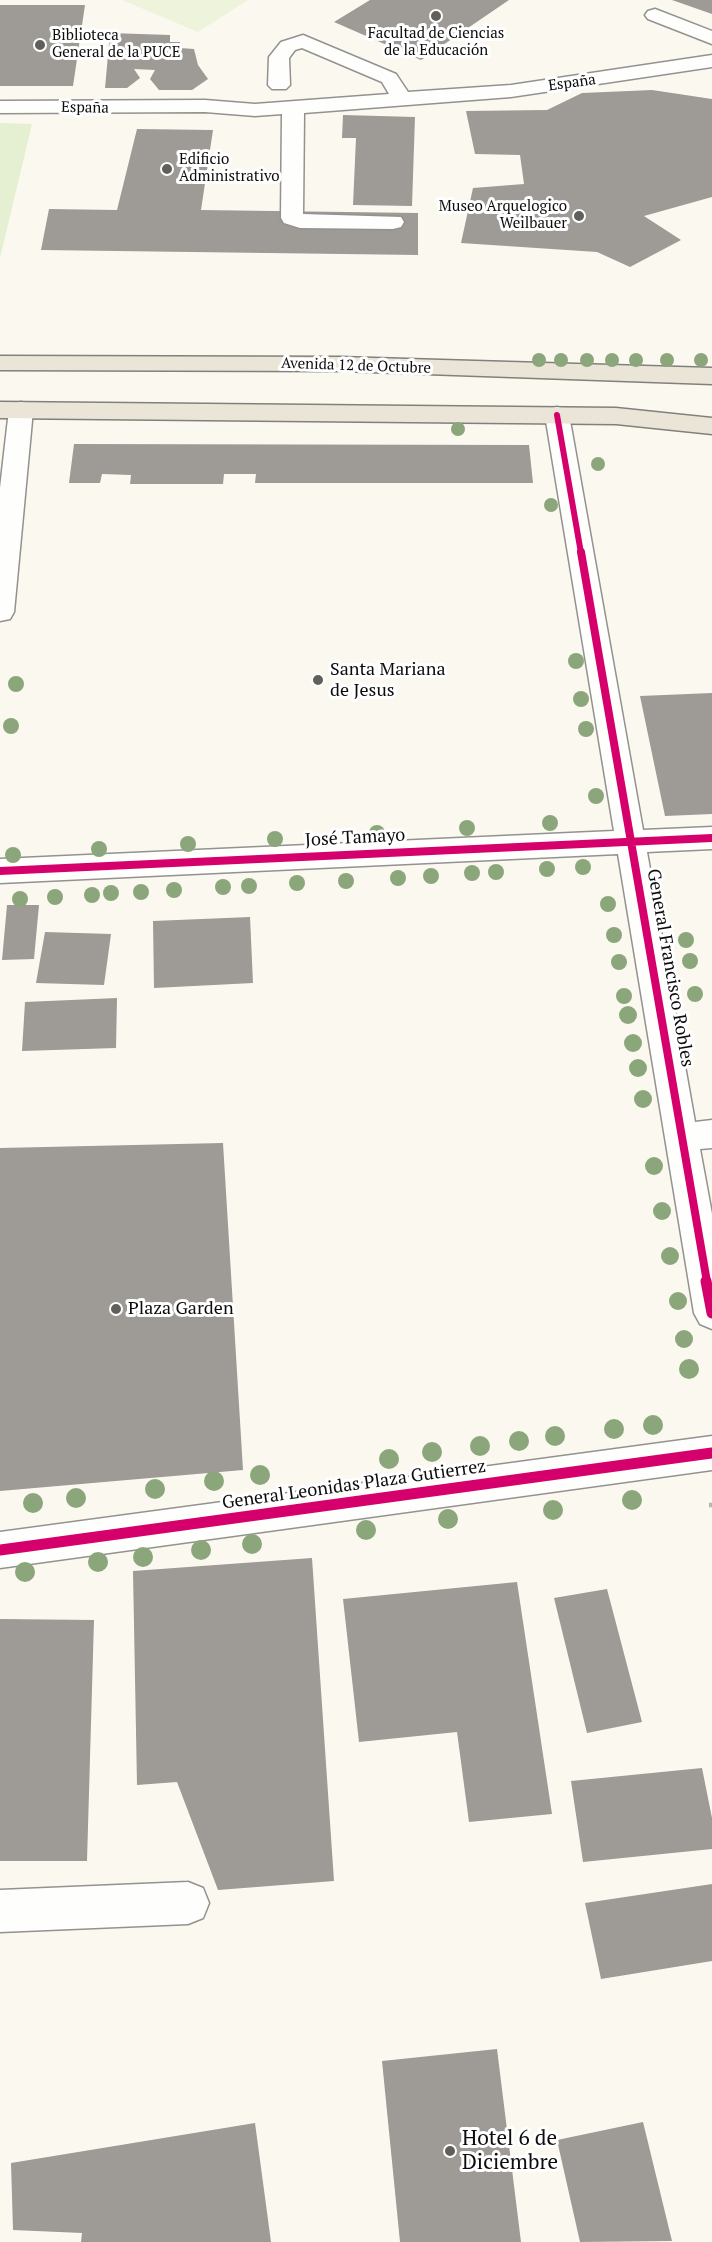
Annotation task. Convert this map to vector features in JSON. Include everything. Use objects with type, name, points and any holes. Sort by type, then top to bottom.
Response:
[{"type":"main road","name":"Avenida 12 de Octubre","points":[[0,363],[340,364],[712,376]]},
{"type":"main road","points":[[11,410],[30,392],[52,380],[164,364]]},
{"type":"main road","points":[[11,410],[616,416],[709,411]]},
{"type":"street","points":[[655,15],[712,38]]},
{"type":"street","points":[[279,85],[279,57],[288,46],[303,41],[389,78],[398,91]]},
{"type":"street","name":"España","points":[[0,107],[205,106],[255,110],[511,91],[712,61]]},
{"type":"street","name":"España","points":[[338,83],[431,96]]},
{"type":"street","name":"España","points":[[205,106],[279,85],[303,84]]},
{"type":"street","points":[[293,107],[292,218],[300,221],[393,222]]},
{"type":"street","points":[[0,612],[11,410]]},
{"type":"street","name":"General Francisco Robles","points":[[557,415],[633,842],[697,1135],[712,1313]]},
{"type":"street","name":"José Tamayo","points":[[0,871],[712,838]]},
{"type":"street","name":"General Leonidas Plaza Gutierrez","points":[[0,1550],[712,1453]]},
{"type":"street","points":[[0,1911],[188,1904]]},
{"type":"green space","points":[[122,0],[248,0],[198,32]]},
{"type":"green space","points":[[0,123],[32,124],[0,258]]},
{"type":"building","name":"Facultad de Ciencias de la Educación","points":[[370,0],[509,0],[421,60],[334,22]]},
{"type":"building","points":[[672,0],[712,0],[712,14]]},
{"type":"building","name":"Biblioteca General de la PUCE","points":[[0,5],[85,5],[73,86],[0,86]]},
{"type":"building","points":[[110,33],[170,35],[170,42],[180,42],[180,48],[194,49],[198,65],[208,79],[192,90],[159,90],[150,79],[155,70],[134,69],[140,78],[127,88],[105,88]]},
{"type":"building","points":[[652,90],[712,99],[712,197],[644,216],[681,240],[630,267],[597,252],[461,243],[473,188],[524,184],[520,155],[475,154],[466,111],[547,110],[582,93]]},
{"type":"building","points":[[343,115],[415,117],[412,206],[353,205],[356,138],[342,138]]},
{"type":"building","name":"Edificio Administrativo","points":[[137,129],[213,130],[201,210],[418,213],[418,255],[41,250],[49,209],[117,210]]},
{"type":"building","points":[[74,444],[529,445],[533,483],[255,483],[256,474],[224,474],[223,484],[130,484],[131,475],[102,474],[100,483],[69,483]]},
{"type":"building","points":[[712,693],[712,814],[665,816],[640,696]]},
{"type":"building","points":[[7,905],[39,905],[34,959],[2,960]]},
{"type":"building","points":[[250,917],[253,983],[154,988],[153,921]]},
{"type":"building","points":[[45,932],[111,934],[104,985],[36,983]]},
{"type":"building","points":[[117,998],[116,1048],[22,1051],[25,1002]]},
{"type":"building","name":"Plaza Garden","points":[[223,1143],[243,1470],[0,1491],[0,1148]]},
{"type":"building","points":[[312,1558],[334,1881],[218,1890],[177,1782],[137,1785],[133,1571]]},
{"type":"building","points":[[517,1582],[552,1814],[469,1822],[457,1732],[359,1742],[343,1599]]},
{"type":"building","points":[[607,1589],[642,1722],[587,1733],[554,1598]]},
{"type":"building","points":[[0,1619],[94,1620],[87,1861],[0,1861]]},
{"type":"building","points":[[702,1768],[712,1818],[712,1849],[583,1862],[571,1781]]},
{"type":"building","points":[[712,1884],[712,1961],[601,1979],[585,1903]]},
{"type":"building","name":"Hotel 6 de Diciembre","points":[[497,2049],[521,2242],[400,2242],[382,2061]]},
{"type":"building","points":[[643,2122],[672,2241],[580,2242],[557,2140]]},
{"type":"building","points":[[255,2123],[271,2242],[81,2242],[82,2233],[13,2230],[11,2163]]},
{"type":"cycle path","points":[[557,415],[712,1313]]},
{"type":"cycle path","points":[[0,871],[712,838]]},
{"type":"cycle path","points":[[0,1550],[712,1453]]},
{"type":"place","name":"Facultad de Ciencias de la Educación","points":[[436,16]]},
{"type":"place","name":"Biblioteca General de la PUCE","points":[[40,45]]},
{"type":"place","name":"Edificio Administrativo","points":[[167,169]]},
{"type":"place","name":"Museo Arquelogico Weilbauer","points":[[579,216]]},
{"type":"place","name":"Santa Mariana de Jesus","points":[[318,680]]},
{"type":"place","name":"Plaza Garden","points":[[116,1309]]},
{"type":"place","name":"Hotel 6 de Diciembre","points":[[450,2151]]}]
